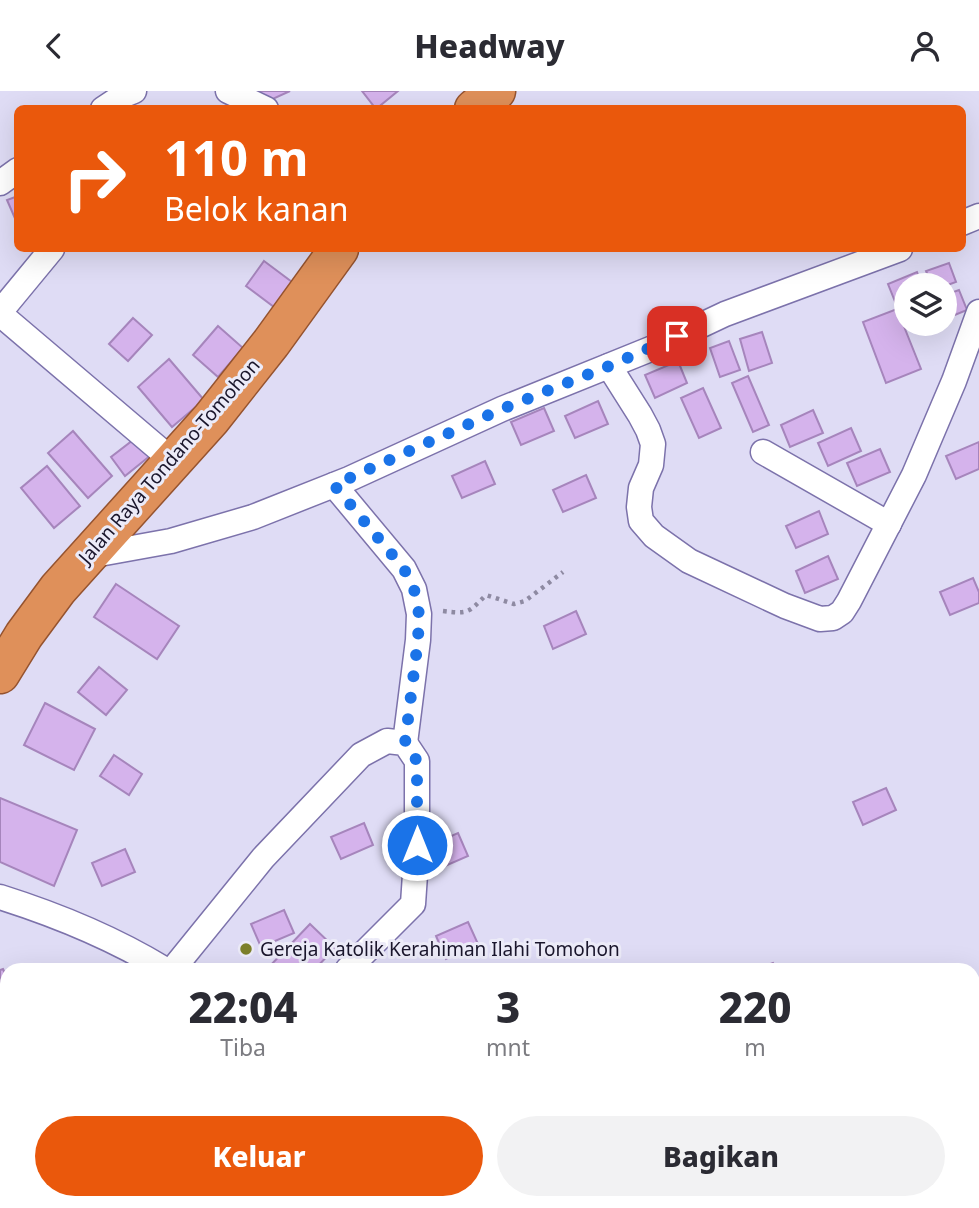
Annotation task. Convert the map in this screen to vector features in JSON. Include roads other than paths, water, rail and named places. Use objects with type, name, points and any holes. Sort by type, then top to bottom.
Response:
[{"type":"highway","points":[[479,105],[496,91]]},
{"type":"highway","name":"Jalan Raya Tondano-Tomohon","points":[[0,674],[24,635],[58,589],[211,419],[248,374],[337,252]]},
{"type":"street","points":[[109,105],[134,91]]},
{"type":"street","points":[[228,91],[258,105]]},
{"type":"street","points":[[49,252],[0,313],[173,461]]},
{"type":"street","points":[[87,557],[170,541],[253,517],[334,485],[502,409],[609,366],[725,314],[892,252]]},
{"type":"street","points":[[609,366],[644,422],[653,444],[651,465],[641,488],[639,507],[641,521],[654,536],[689,561],[785,606],[820,619],[833,618],[842,613],[914,475],[954,381],[979,311]]},
{"type":"street","points":[[762,452],[889,524]]},
{"type":"street","points":[[334,485],[404,569],[414,589],[419,614],[405,743],[417,761],[417,845],[413,904],[354,963]]},
{"type":"street","points":[[178,963],[263,858],[361,755],[387,741],[405,743]]},
{"type":"street","points":[[0,897],[69,922],[123,959]]},
{"type":"place","name":"Gereja Katolik Kerahiman Ilahi Tomohon","points":[[246,949]]}]
